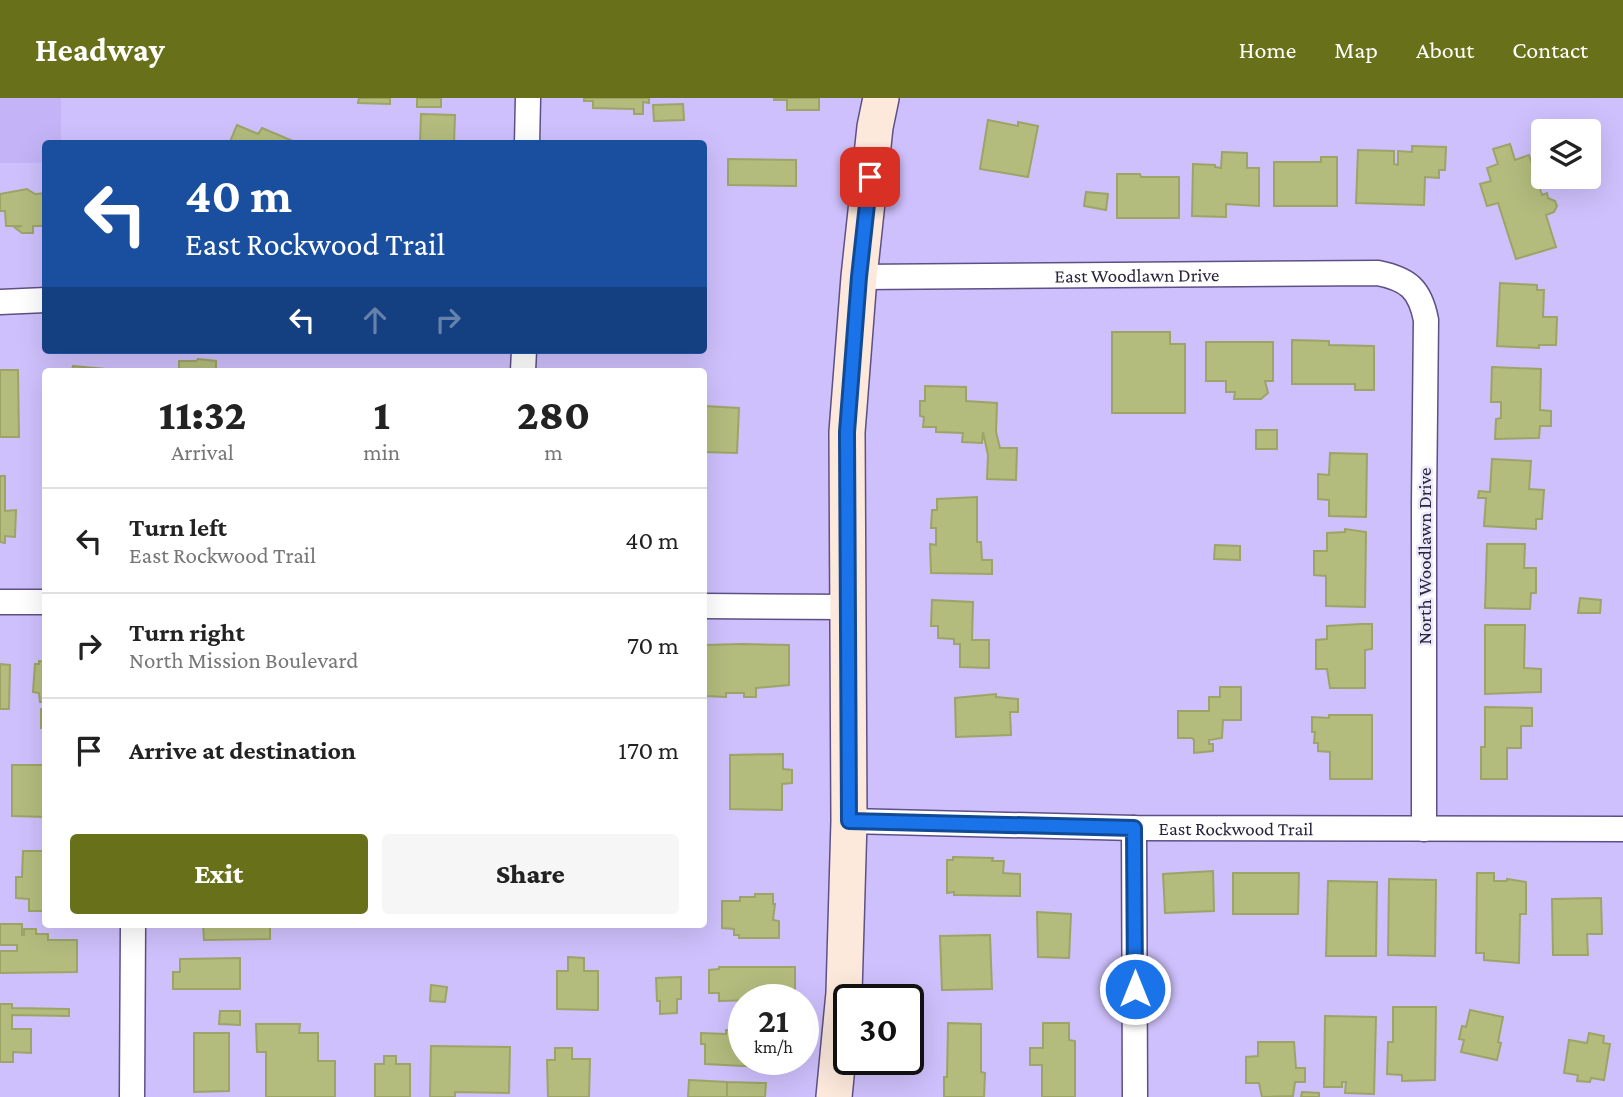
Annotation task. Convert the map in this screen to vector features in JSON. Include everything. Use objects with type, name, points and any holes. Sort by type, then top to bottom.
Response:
[{"type":"main road","points":[[834,1097],[844,993],[849,821],[847,432],[859,277],[875,127],[881,98]]},
{"type":"street","points":[[527,98],[527,140]]},
{"type":"street","name":"East Woodlawn Drive","points":[[859,277],[1378,272],[1397,276],[1412,287]]},
{"type":"street","name":"North Woodlawn Drive","points":[[1412,287],[1423,303],[1426,320],[1424,829]]},
{"type":"street","points":[[0,302],[42,300]]},
{"type":"street","points":[[0,602],[42,602]]},
{"type":"street","points":[[707,606],[848,607]]},
{"type":"street","name":"East Rockwood Trail","points":[[849,821],[1134,828],[1623,829]]},
{"type":"street","points":[[1134,828],[1135,1097]]},
{"type":"street","points":[[132,1097],[133,928]]},
{"type":"shaded area","points":[[0,98],[61,98],[61,140],[42,140],[42,163],[0,163]]},
{"type":"building","points":[[359,98],[390,98],[390,104],[358,103]]},
{"type":"building","points":[[417,98],[441,98],[441,107],[417,107]]},
{"type":"building","points":[[584,98],[649,98],[649,103],[643,102],[643,114],[634,114],[634,109],[593,108],[593,101],[584,101]]},
{"type":"building","points":[[774,98],[819,98],[819,110],[787,110],[787,100]]},
{"type":"building","points":[[683,104],[684,120],[654,121],[653,105]]},
{"type":"building","points":[[421,114],[455,115],[454,140],[420,140]]},
{"type":"building","points":[[988,120],[1018,126],[1018,122],[1038,126],[1028,177],[980,169]]},
{"type":"building","points":[[237,125],[258,134],[262,128],[291,140],[231,140]]},
{"type":"building","points":[[1510,144],[1515,160],[1529,155],[1531,189],[1540,189],[1542,195],[1547,193],[1548,198],[1555,201],[1557,206],[1554,212],[1546,215],[1556,247],[1516,259],[1498,203],[1487,206],[1480,184],[1491,181],[1487,168],[1498,164],[1493,149]]},
{"type":"building","points":[[1412,146],[1446,147],[1445,170],[1439,170],[1439,178],[1425,177],[1424,205],[1356,203],[1358,150],[1394,151],[1394,164],[1398,165],[1398,151],[1412,152]]},
{"type":"building","points":[[1222,152],[1247,153],[1247,168],[1259,168],[1259,206],[1226,204],[1226,217],[1192,216],[1193,164],[1215,165],[1221,168]]},
{"type":"building","points":[[1321,157],[1337,157],[1337,206],[1274,206],[1274,162],[1321,162]]},
{"type":"building","points":[[728,159],[796,160],[796,186],[728,185]]},
{"type":"building","points":[[1117,174],[1179,177],[1179,218],[1117,218]]},
{"type":"building","points":[[27,189],[35,194],[42,193],[42,226],[33,226],[33,233],[22,233],[14,227],[22,226],[6,226],[5,211],[0,211],[0,194]]},
{"type":"building","points":[[1086,192],[1108,194],[1106,210],[1084,206]]},
{"type":"building","points":[[1500,283],[1537,285],[1537,290],[1544,290],[1543,317],[1557,317],[1556,345],[1539,345],[1539,348],[1497,346]]},
{"type":"building","points":[[1112,332],[1170,332],[1170,344],[1185,344],[1185,413],[1112,413]]},
{"type":"building","points":[[1292,340],[1329,341],[1329,345],[1374,346],[1374,390],[1355,390],[1355,384],[1292,384]]},
{"type":"building","points":[[1206,342],[1273,342],[1273,381],[1265,381],[1268,393],[1261,399],[1234,399],[1235,392],[1226,392],[1226,381],[1206,381]]},
{"type":"building","points":[[179,361],[216,361],[216,368],[179,368]]},
{"type":"building","points":[[1492,367],[1541,369],[1540,410],[1551,411],[1551,426],[1540,426],[1539,438],[1495,439],[1496,419],[1501,418],[1501,402],[1491,402]]},
{"type":"building","points":[[0,370],[18,370],[19,437],[0,437]]},
{"type":"building","points":[[925,386],[966,387],[966,401],[997,403],[996,432],[1000,448],[1017,448],[1016,480],[987,479],[988,455],[983,432],[982,443],[962,442],[963,433],[936,432],[936,427],[923,427],[924,417],[920,416],[920,401],[925,401]]},
{"type":"building","points":[[707,406],[739,408],[737,453],[707,452]]},
{"type":"building","points":[[1256,430],[1277,430],[1277,449],[1256,449]]},
{"type":"building","points":[[1330,453],[1367,454],[1366,517],[1329,516],[1329,500],[1318,499],[1318,474],[1329,475]]},
{"type":"building","points":[[1492,459],[1531,461],[1529,489],[1544,490],[1542,519],[1536,519],[1536,529],[1484,526],[1486,498],[1478,498],[1479,491],[1490,492]]},
{"type":"building","points":[[0,476],[5,476],[5,511],[16,510],[15,537],[5,536],[5,543],[0,542]]},
{"type":"building","points":[[977,497],[977,542],[981,542],[982,560],[992,560],[992,574],[931,573],[930,544],[936,545],[936,528],[931,528],[932,510],[937,510],[937,499]]},
{"type":"building","points":[[1345,529],[1366,532],[1365,607],[1326,606],[1326,576],[1314,575],[1314,551],[1327,551],[1327,533],[1345,532]]},
{"type":"building","points":[[1487,544],[1525,544],[1524,568],[1536,568],[1536,593],[1531,593],[1530,609],[1485,608]]},
{"type":"building","points":[[1215,545],[1240,546],[1240,560],[1214,559]]},
{"type":"building","points":[[1580,598],[1601,600],[1600,613],[1578,613]]},
{"type":"building","points":[[932,600],[973,602],[972,640],[989,640],[989,668],[960,667],[960,644],[954,644],[954,639],[938,638],[938,626],[931,626]]},
{"type":"building","points":[[1372,624],[1372,649],[1365,650],[1365,688],[1330,688],[1327,669],[1316,669],[1316,640],[1327,639],[1327,626]]},
{"type":"building","points":[[1485,625],[1525,625],[1524,668],[1541,669],[1541,692],[1485,694]]},
{"type":"building","points":[[707,645],[789,645],[789,685],[756,688],[756,697],[744,697],[744,693],[726,693],[726,697],[707,696]]},
{"type":"building","points":[[39,661],[42,661],[42,702],[39,693],[33,692],[35,664],[39,664]]},
{"type":"building","points":[[0,664],[10,665],[9,709],[0,709]]},
{"type":"building","points":[[1220,687],[1241,687],[1241,720],[1223,720],[1222,738],[1209,740],[1209,744],[1213,744],[1213,751],[1194,753],[1192,738],[1178,738],[1178,711],[1209,711],[1209,697],[1220,697]]},
{"type":"building","points":[[996,694],[996,697],[1018,699],[1018,712],[1010,712],[1011,735],[956,737],[955,698]]},
{"type":"building","points":[[1485,707],[1532,708],[1532,726],[1521,726],[1521,748],[1507,748],[1507,779],[1481,779],[1481,747],[1485,747]]},
{"type":"building","points":[[1329,715],[1372,715],[1372,779],[1330,779],[1330,752],[1318,751],[1318,743],[1314,743],[1315,732],[1312,732],[1312,717],[1329,718]]},
{"type":"building","points":[[783,754],[783,769],[792,770],[792,783],[782,784],[782,810],[730,809],[730,755]]},
{"type":"building","points":[[12,765],[42,765],[42,817],[12,816]]},
{"type":"building","points":[[23,851],[42,851],[42,911],[29,911],[29,899],[16,898],[16,877],[22,877]]},
{"type":"building","points":[[953,857],[993,858],[992,861],[1004,861],[1003,873],[1020,874],[1020,896],[947,893],[947,860],[953,860]]},
{"type":"building","points":[[1213,871],[1214,911],[1165,913],[1163,874]]},
{"type":"building","points":[[1233,873],[1299,873],[1298,914],[1233,914]]},
{"type":"building","points":[[1477,873],[1494,873],[1494,881],[1507,879],[1526,882],[1526,914],[1520,914],[1519,963],[1484,960],[1484,953],[1476,953]]},
{"type":"building","points":[[1389,879],[1436,880],[1435,956],[1388,955]]},
{"type":"building","points":[[1328,881],[1377,882],[1376,956],[1326,956]]},
{"type":"building","points":[[755,894],[773,894],[773,920],[779,921],[779,938],[739,938],[739,935],[734,935],[734,929],[722,928],[722,901],[740,901],[740,897],[755,897]]},
{"type":"building","points":[[1601,898],[1602,934],[1587,934],[1588,955],[1553,955],[1552,899]]},
{"type":"building","points":[[1037,912],[1071,914],[1069,958],[1038,957]]},
{"type":"building","points":[[0,924],[22,924],[22,935],[24,929],[36,929],[36,934],[48,934],[48,940],[77,940],[77,972],[0,973],[0,951],[17,951],[17,945],[0,945]]},
{"type":"building","points":[[203,928],[270,928],[270,939],[204,940]]},
{"type":"building","points":[[990,935],[992,989],[942,990],[940,936]]},
{"type":"building","points":[[568,957],[584,958],[584,971],[598,971],[598,1010],[557,1009],[557,971],[568,971]]},
{"type":"building","points":[[240,958],[240,989],[173,989],[173,972],[180,972],[180,959]]},
{"type":"building","points":[[795,967],[795,984],[728,984],[728,1001],[719,1001],[719,993],[709,993],[709,970]]},
{"type":"building","points":[[681,977],[681,999],[677,999],[677,1013],[660,1014],[656,978]]},
{"type":"building","points":[[431,985],[447,987],[445,1002],[430,1001]]},
{"type":"building","points":[[0,1004],[12,1004],[12,1008],[69,1009],[69,1016],[12,1015],[12,1029],[31,1029],[31,1053],[13,1052],[13,1062],[0,1062]]},
{"type":"building","points":[[1393,1007],[1436,1007],[1435,1080],[1402,1081],[1402,1075],[1387,1074],[1388,1042],[1393,1042]]},
{"type":"building","points":[[1470,1010],[1503,1017],[1497,1060],[1461,1052],[1464,1040],[1459,1039],[1462,1026],[1466,1027]]},
{"type":"building","points":[[220,1011],[240,1011],[240,1025],[219,1024]]},
{"type":"building","points":[[1325,1016],[1376,1017],[1374,1094],[1345,1093],[1346,1082],[1342,1082],[1342,1087],[1324,1087]]},
{"type":"building","points":[[948,1023],[981,1024],[984,1097],[944,1097]]},
{"type":"building","points":[[1043,1023],[1069,1023],[1069,1040],[1075,1041],[1075,1097],[1042,1097],[1042,1065],[1030,1065],[1030,1048],[1043,1048]]},
{"type":"building","points":[[256,1024],[300,1024],[299,1033],[318,1033],[318,1061],[335,1061],[335,1097],[266,1097],[266,1052],[257,1052]]},
{"type":"building","points":[[726,1030],[728,1065],[705,1064],[705,1044],[701,1044],[701,1033],[726,1034]]},
{"type":"building","points":[[194,1033],[229,1033],[229,1091],[194,1092]]},
{"type":"building","points":[[1589,1033],[1604,1036],[1603,1043],[1610,1044],[1604,1080],[1591,1078],[1590,1082],[1577,1081],[1578,1075],[1564,1073],[1569,1040],[1587,1043]]},
{"type":"building","points":[[1258,1042],[1294,1042],[1296,1068],[1305,1068],[1305,1082],[1295,1082],[1293,1096],[1262,1097],[1259,1083],[1246,1083],[1246,1057],[1258,1056]]},
{"type":"building","points":[[431,1046],[510,1047],[509,1093],[455,1092],[455,1097],[430,1097]]},
{"type":"building","points":[[555,1048],[572,1048],[572,1059],[590,1059],[589,1097],[548,1097],[547,1060],[555,1060]]},
{"type":"building","points":[[384,1056],[396,1056],[396,1064],[410,1064],[410,1097],[375,1097],[375,1064],[384,1064]]},
{"type":"building","points":[[689,1080],[727,1082],[727,1097],[688,1097]]},
{"type":"building","points":[[727,1082],[766,1083],[765,1097],[727,1097]]},
{"type":"building","points":[[1302,1092],[1319,1093],[1319,1097],[1301,1097]]},
{"type":"route","points":[[870,177],[847,432],[849,821],[1134,828],[1135,989]]}]
